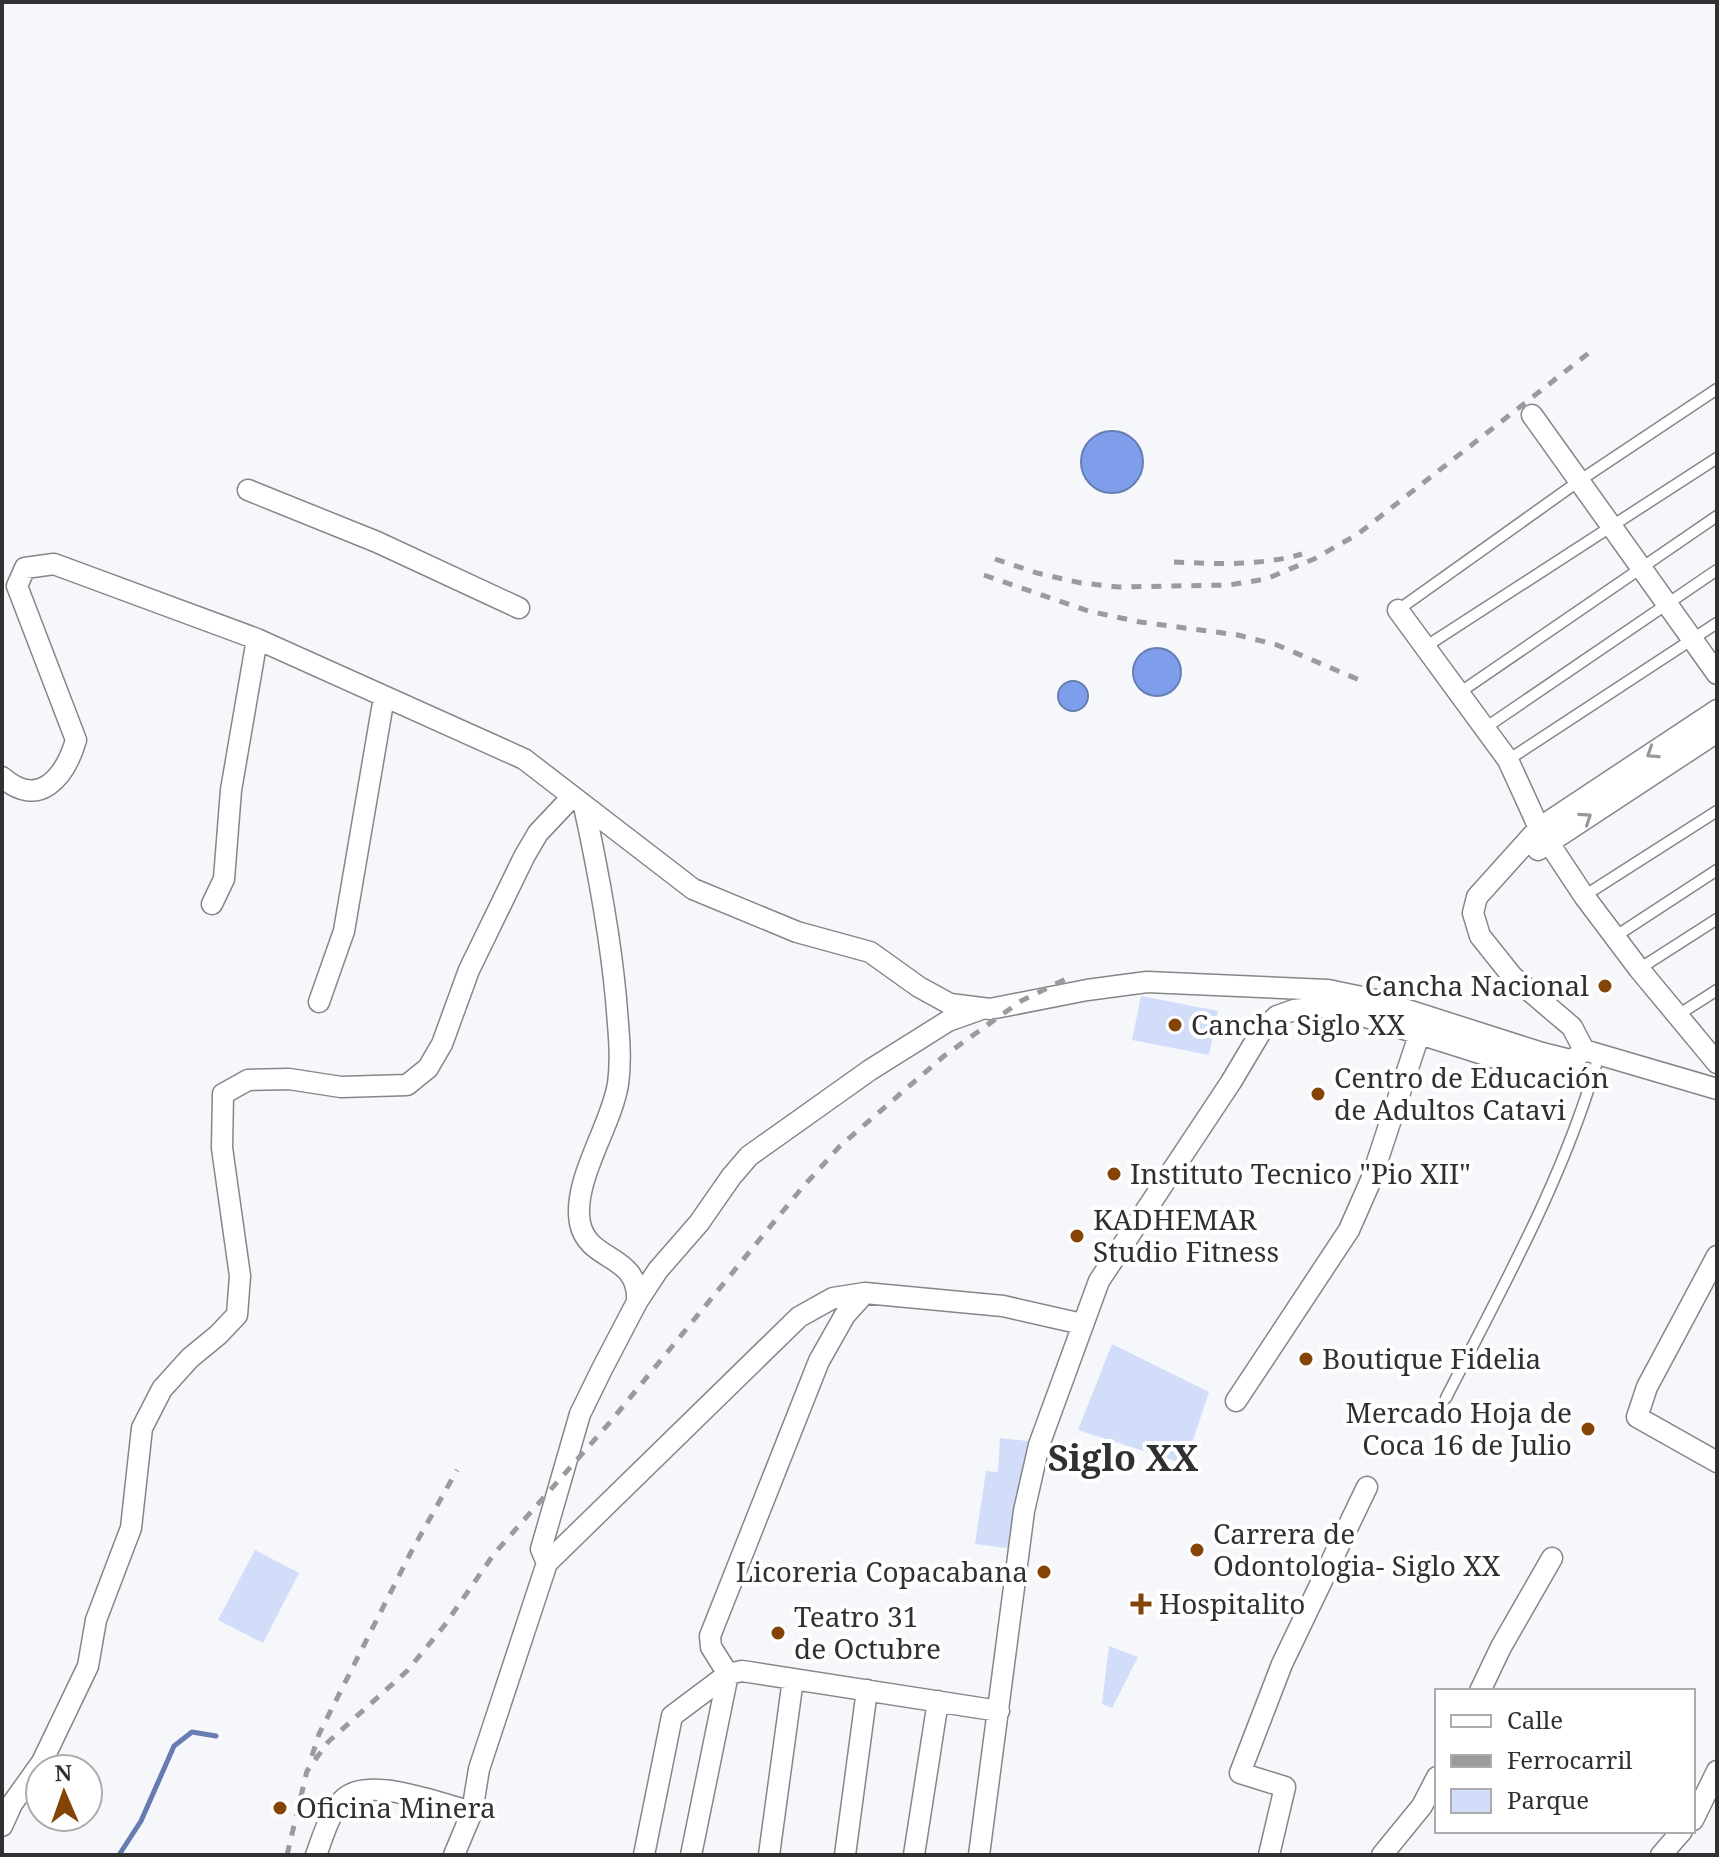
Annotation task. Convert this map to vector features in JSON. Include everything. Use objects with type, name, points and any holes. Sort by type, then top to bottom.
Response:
[{"type":"street","points":[[1532,415],[1717,674]]},
{"type":"street","points":[[248,490],[377,542],[519,608]]},
{"type":"street","points":[[2,777],[20,790],[33,791],[56,781],[70,760],[76,740],[17,586],[25,568],[54,564],[257,639],[524,759],[693,889],[797,932],[870,952],[919,987],[950,1004],[983,1008],[1014,1006],[1087,990],[1147,982],[1328,990],[1376,1000],[1542,1053],[1586,1055],[1717,1089]]},
{"type":"street","points":[[1398,610],[1508,760],[1544,836],[1584,896],[1639,969],[1717,1062]]},
{"type":"street","points":[[212,904],[224,879],[231,790],[257,639]]},
{"type":"street","points":[[319,1002],[344,931],[384,697]]},
{"type":"street","points":[[1586,1055],[1572,1027],[1512,976],[1476,929],[1474,904],[1496,873],[1717,710]]},
{"type":"street","points":[[1544,836],[1717,732]]},
{"type":"street","points":[[578,802],[605,907],[619,1036],[618,1083],[606,1128],[586,1173],[580,1204],[581,1226],[596,1249],[635,1277],[637,1302]]},
{"type":"street","points":[[2,1826],[12,1804],[42,1762],[88,1666],[96,1620],[131,1528],[142,1428],[162,1389],[190,1358],[237,1315],[240,1276],[222,1148],[223,1094],[248,1080],[289,1079],[341,1087],[407,1085],[428,1068],[442,1044],[469,970],[524,857],[538,833],[578,802]]},
{"type":"street","points":[[979,1855],[1024,1511],[1039,1445],[1099,1281],[1262,1030],[1277,1016],[1320,1007],[1350,1012],[1527,1068],[1563,1069],[1586,1055]]},
{"type":"street","points":[[547,1563],[541,1549],[580,1414],[637,1302],[658,1270],[699,1223],[749,1156],[903,1048],[948,1021],[983,1008]]},
{"type":"street","points":[[1236,1401],[1349,1230],[1371,1180],[1419,1035]]},
{"type":"street","points":[[1717,1256],[1647,1387],[1637,1417],[1717,1462]]},
{"type":"street","points":[[454,1855],[472,1812],[479,1769],[547,1563],[799,1317],[833,1298],[865,1293],[1003,1306],[1082,1324]]},
{"type":"street","points":[[691,1855],[728,1674],[711,1647],[710,1636],[819,1361],[845,1315],[865,1293]]},
{"type":"street","points":[[1269,1855],[1285,1787],[1240,1773],[1282,1664],[1367,1487]]},
{"type":"street","points":[[1481,1689],[1501,1647],[1552,1558]]},
{"type":"street","points":[[644,1855],[672,1716],[728,1674],[742,1671],[999,1711]]},
{"type":"street","points":[[769,1855],[793,1679]]},
{"type":"street","points":[[845,1855],[867,1690]]},
{"type":"street","points":[[914,1855],[938,1701]]},
{"type":"street","points":[[1695,1809],[1717,1771]]},
{"type":"street","points":[[1382,1855],[1422,1806],[1435,1781]]},
{"type":"street","points":[[316,1855],[331,1817],[347,1796],[368,1789],[419,1797],[472,1812]]},
{"type":"lane","points":[[1398,610],[1579,481],[1717,389]]},
{"type":"lane","points":[[1425,647],[1717,458]]},
{"type":"lane","points":[[1459,693],[1717,516]]},
{"type":"lane","points":[[1485,728],[1717,570]]},
{"type":"lane","points":[[1508,760],[1717,623]]},
{"type":"lane","points":[[1584,896],[1717,811]]},
{"type":"lane","points":[[1616,936],[1717,870]]},
{"type":"lane","points":[[1639,969],[1717,919]]},
{"type":"lane","points":[[1678,1015],[1717,990]]},
{"type":"lane","points":[[1446,1398],[1550,1192],[1589,1093],[1586,1055]]},
{"type":"green space","name":"Cancha Siglo XX","points":[[1141,996],[1218,1011],[1209,1055],[1132,1040]]},
{"type":"green space","points":[[1112,1344],[1209,1392],[1185,1464],[1078,1430]]},
{"type":"green space","points":[[1000,1438],[1036,1442],[1015,1549],[975,1544],[986,1471],[998,1472]]},
{"type":"green space","points":[[255,1550],[299,1573],[263,1643],[218,1620]]},
{"type":"green space","points":[[1109,1646],[1138,1657],[1112,1708],[1102,1704]]},
{"type":"water","points":[[1112,431],[1124,433],[1134,440],[1141,450],[1141,474],[1134,484],[1124,491],[1112,493],[1100,491],[1090,484],[1083,474],[1081,462],[1083,450],[1090,440],[1100,433]]},
{"type":"water","points":[[1157,648],[1174,655],[1181,672],[1174,689],[1157,696],[1140,689],[1133,672],[1140,655]]},
{"type":"water","points":[[1073,681],[1083,686],[1088,696],[1083,706],[1073,711],[1063,706],[1058,696],[1063,686]]},
{"type":"waterway","points":[[119,1855],[141,1821],[174,1746],[192,1732],[216,1736]]},
{"type":"railway","points":[[995,559],[1081,583],[1119,587],[1229,585],[1266,579],[1314,559],[1358,534],[1590,352]]},
{"type":"railway","points":[[1174,562],[1222,564],[1302,554]]},
{"type":"railway","points":[[984,575],[1088,611],[1140,622],[1238,635],[1277,645],[1364,682]]},
{"type":"railway","points":[[287,1855],[307,1771],[328,1742],[407,1671],[444,1626],[494,1554],[611,1421],[801,1189],[840,1146],[944,1056],[1021,1001],[1068,978]]},
{"type":"railway","points":[[312,1756],[319,1734],[410,1554],[457,1470]]},
{"type":"place","name":"Cancha Nacional","points":[[1605,986]]},
{"type":"place","name":"Cancha Siglo XX","points":[[1175,1025]]},
{"type":"place","name":"Centro de Educación de Adultos Catavi","points":[[1318,1094]]},
{"type":"place","name":"Instituto Tecnico \"Pio XII\"","points":[[1114,1174]]},
{"type":"place","name":"KADHEMAR Studio Fitness","points":[[1077,1236]]},
{"type":"place","name":"Boutique Fidelia","points":[[1306,1359]]},
{"type":"place","name":"Mercado Hoja de Coca 16 de Julio","points":[[1588,1429]]},
{"type":"place","name":"Carrera de Odontologia- Siglo XX","points":[[1197,1550]]},
{"type":"place","name":"Licoreria Copacabana","points":[[1044,1572]]},
{"type":"place","name":"Hospitalito","points":[[1141,1604]]},
{"type":"place","name":"Teatro 31 de Octubre","points":[[778,1633]]},
{"type":"place","name":"Oficina Minera","points":[[280,1808]]},
{"type":"district","name":"Siglo XX","points":[[1123,1458]]}]
